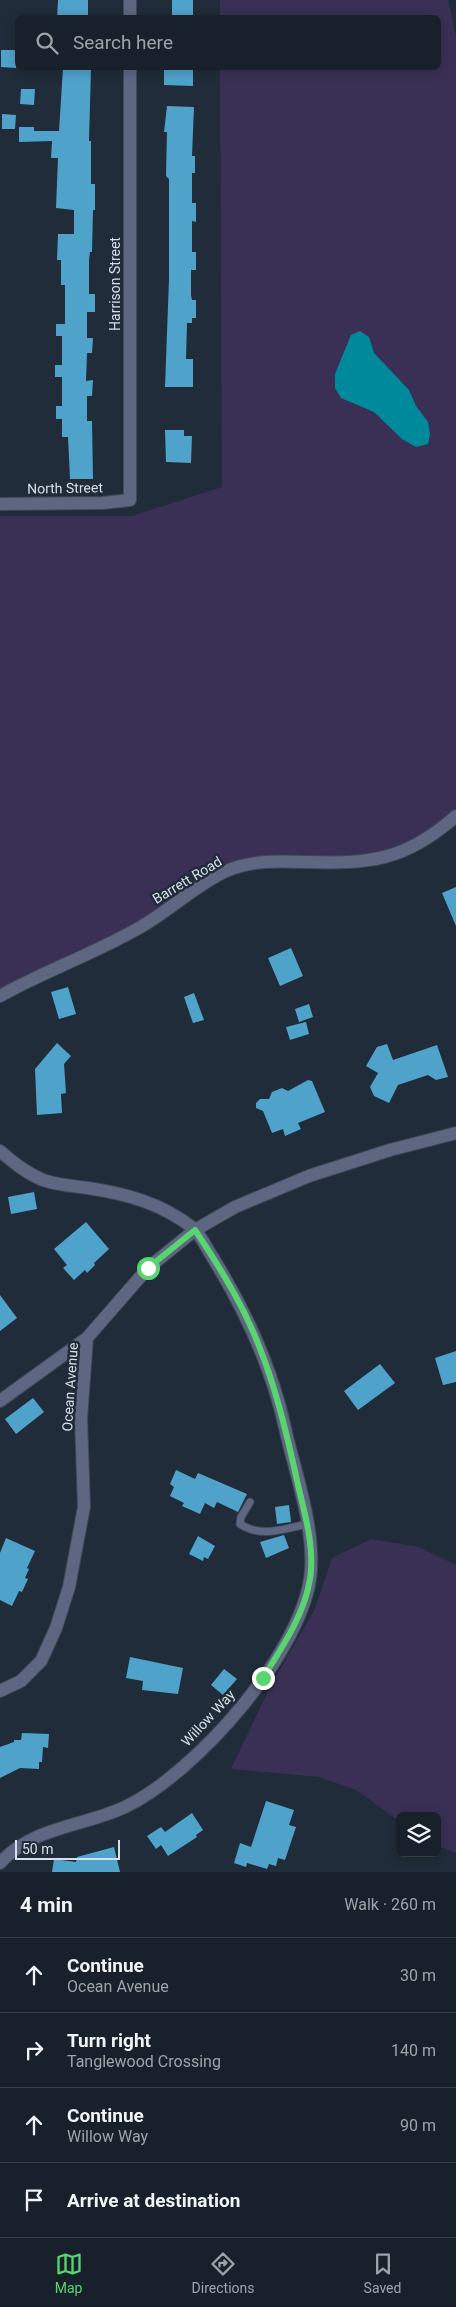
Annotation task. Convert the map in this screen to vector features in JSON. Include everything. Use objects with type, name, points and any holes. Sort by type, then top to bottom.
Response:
[{"type":"street","points":[[130,0],[130,15]]},
{"type":"street","name":"Harrison Street","points":[[130,70],[130,500]]},
{"type":"street","name":"North Street","points":[[0,504],[102,503],[130,500]]},
{"type":"street","name":"Barrett Road","points":[[0,996],[138,929],[191,892],[226,872],[252,863],[273,861],[365,862],[408,851],[456,816]]},
{"type":"street","name":"Ocean Avenue","points":[[0,1692],[21,1681],[41,1660],[56,1628],[69,1587],[84,1506],[81,1418],[87,1338],[148,1268],[195,1230],[234,1207],[310,1176],[390,1150],[456,1132]]},
{"type":"street","points":[[0,1151],[18,1167],[41,1179],[143,1199],[160,1206],[195,1230]]},
{"type":"street","name":"Willow Way","points":[[0,1863],[22,1843],[42,1833],[127,1806],[159,1786],[211,1742],[245,1703],[263,1678],[291,1632],[302,1609],[311,1567],[307,1524],[284,1420],[264,1358],[236,1296],[195,1230]]},
{"type":"street","points":[[0,1401],[87,1338]]},
{"type":"lane","points":[[250,1502],[241,1516],[240,1524],[245,1528],[258,1532],[307,1524]]},
{"type":"shaded area","points":[[220,0],[448,0],[456,37],[456,816],[408,851],[365,862],[252,863],[187,895],[0,999],[0,516],[132,516],[222,487],[220,70],[441,70],[441,15],[220,15]]},
{"type":"shaded area","points":[[371,1539],[419,1547],[456,1565],[456,1853],[441,1847],[441,1812],[396,1812],[396,1819],[358,1791],[319,1777],[231,1769],[272,1683],[314,1611],[332,1558]]},
{"type":"water","points":[[360,331],[369,337],[374,353],[409,390],[416,406],[428,422],[430,434],[428,444],[416,447],[402,439],[374,412],[341,398],[335,388],[335,374],[351,335]]},
{"type":"building","points":[[58,0],[88,0],[88,15],[57,15]]},
{"type":"building","points":[[172,0],[193,0],[193,15],[172,15]]},
{"type":"building","points":[[1,50],[15,50],[15,68],[1,67]]},
{"type":"building","points":[[63,70],[91,70],[89,141],[91,141],[91,184],[95,184],[95,210],[93,210],[92,252],[90,252],[89,260],[89,294],[95,294],[95,312],[87,312],[87,338],[93,338],[92,353],[87,353],[86,381],[93,380],[92,396],[87,396],[87,421],[92,421],[93,479],[70,479],[68,437],[62,437],[62,419],[56,419],[56,406],[62,406],[62,377],[55,377],[55,365],[62,365],[62,336],[56,336],[56,324],[65,324],[65,285],[61,285],[61,260],[57,260],[58,234],[74,234],[74,210],[56,208],[58,158],[51,158],[52,141],[19,142],[19,127],[34,127],[34,131],[59,131]]},
{"type":"building","points":[[164,70],[193,70],[193,86],[164,85]]},
{"type":"building","points":[[21,89],[35,89],[34,105],[20,104]]},
{"type":"building","points":[[167,106],[194,107],[192,156],[195,156],[195,173],[192,173],[192,203],[196,203],[196,222],[192,221],[192,252],[196,252],[196,270],[191,270],[191,295],[192,300],[196,300],[196,318],[192,318],[192,323],[187,323],[186,359],[193,359],[193,387],[165,387],[169,279],[169,179],[166,176],[167,132],[164,132]]},
{"type":"building","points":[[2,114],[16,115],[15,129],[2,129]]},
{"type":"building","points":[[165,430],[184,430],[184,436],[192,436],[191,463],[166,462]]},
{"type":"building","points":[[456,887],[456,926],[442,893]]},
{"type":"building","points":[[291,948],[303,976],[280,986],[268,958]]},
{"type":"building","points":[[68,987],[76,1014],[59,1019],[51,992]]},
{"type":"building","points":[[194,993],[204,1020],[193,1023],[184,997]]},
{"type":"building","points":[[309,1004],[313,1017],[299,1022],[295,1009]]},
{"type":"building","points":[[306,1022],[309,1034],[290,1040],[286,1027]]},
{"type":"building","points":[[57,1043],[71,1056],[64,1064],[66,1093],[61,1094],[62,1113],[37,1115],[35,1069]]},
{"type":"building","points":[[387,1044],[393,1060],[437,1045],[448,1077],[436,1080],[428,1075],[398,1085],[389,1103],[374,1096],[370,1087],[378,1073],[366,1066],[377,1047]]},
{"type":"building","points":[[308,1080],[312,1081],[325,1112],[298,1123],[301,1129],[285,1136],[283,1129],[272,1133],[263,1111],[256,1108],[256,1103],[260,1099],[269,1099],[272,1092],[282,1088],[288,1091]]},
{"type":"building","points":[[34,1192],[37,1209],[11,1214],[8,1197]]},
{"type":"building","points":[[86,1222],[109,1249],[94,1263],[95,1265],[87,1273],[85,1270],[74,1280],[63,1268],[67,1265],[54,1249]]},
{"type":"building","points":[[0,1295],[17,1318],[0,1331]]},
{"type":"building","points":[[456,1351],[456,1382],[443,1385],[435,1358]]},
{"type":"building","points":[[380,1364],[395,1383],[358,1410],[344,1391]]},
{"type":"building","points":[[33,1398],[44,1412],[16,1434],[5,1419]]},
{"type":"building","points":[[176,1470],[195,1479],[198,1473],[247,1494],[238,1512],[217,1502],[214,1508],[205,1503],[200,1514],[182,1506],[184,1503],[170,1496],[174,1487],[170,1484]]},
{"type":"building","points":[[289,1505],[291,1522],[277,1524],[275,1507]]},
{"type":"building","points":[[284,1535],[289,1548],[266,1558],[260,1542]]},
{"type":"building","points":[[198,1536],[215,1546],[208,1559],[204,1557],[203,1561],[189,1554]]},
{"type":"building","points":[[6,1538],[35,1551],[27,1568],[29,1569],[25,1578],[28,1579],[22,1592],[19,1591],[12,1606],[0,1600],[0,1553]]},
{"type":"building","points":[[130,1657],[183,1668],[178,1694],[142,1690],[143,1681],[126,1678]]},
{"type":"building","points":[[224,1669],[237,1679],[223,1695],[211,1685]]},
{"type":"building","points":[[22,1733],[49,1734],[48,1748],[43,1747],[42,1762],[39,1762],[39,1769],[20,1768],[0,1778],[0,1747],[14,1742],[14,1740],[21,1740]]},
{"type":"building","points":[[266,1801],[294,1810],[289,1825],[296,1827],[285,1860],[278,1858],[276,1866],[269,1864],[267,1869],[247,1863],[246,1867],[234,1863],[240,1843],[251,1847]]},
{"type":"building","points":[[192,1813],[203,1830],[196,1835],[197,1837],[168,1856],[161,1845],[156,1849],[147,1836],[161,1827],[165,1832]]},
{"type":"building","points":[[114,1847],[120,1872],[52,1872],[54,1859],[76,1862],[77,1857]]},
{"type":"route","points":[[148,1268],[195,1230],[236,1296],[264,1358],[284,1420],[309,1532],[310,1580],[302,1609],[291,1632],[263,1678]]}]
